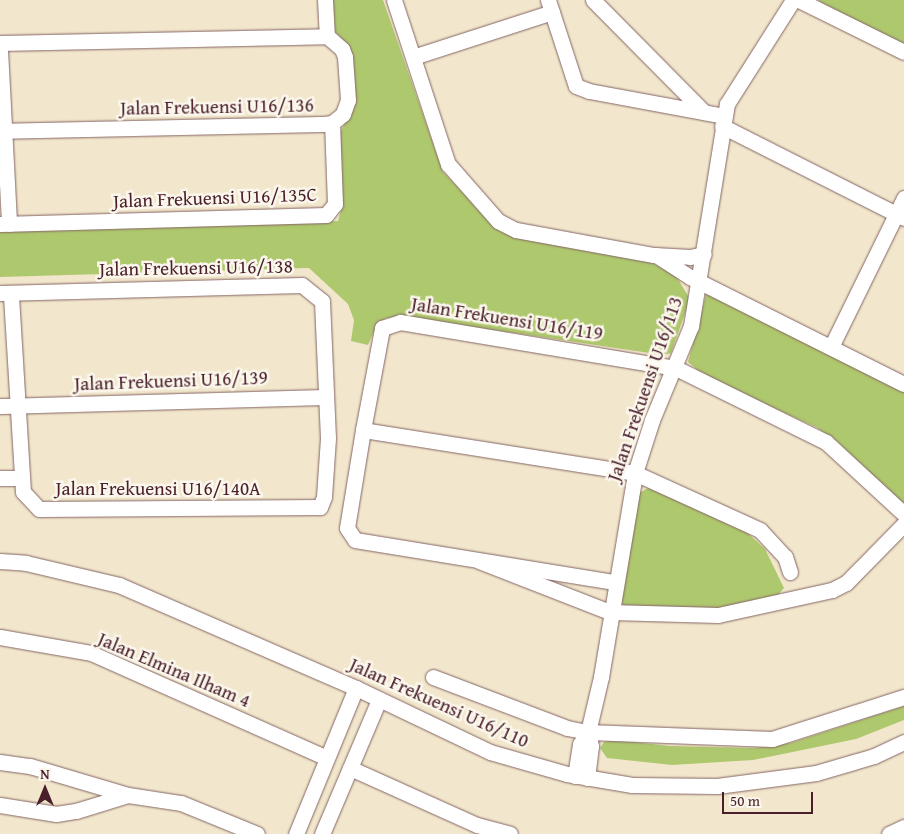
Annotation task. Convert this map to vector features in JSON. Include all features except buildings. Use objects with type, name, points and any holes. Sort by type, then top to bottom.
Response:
[{"type":"street","points":[[0,43],[327,36],[325,0]]},
{"type":"street","points":[[394,0],[448,164],[498,221],[516,230],[654,255],[690,257],[704,254]]},
{"type":"street","points":[[593,0],[704,112]]},
{"type":"street","name":"Jalan Frekuensi U16/113","points":[[581,777],[591,746],[588,732],[601,677],[634,473],[652,420],[676,368],[691,326],[701,280],[723,121],[733,91],[794,0]]},
{"type":"street","points":[[799,0],[904,52]]},
{"type":"street","points":[[413,57],[550,6],[576,86],[589,91],[704,112],[900,216]]},
{"type":"street","name":"Jalan Frekuensi U16/136","points":[[2,131],[332,123],[346,108],[348,91],[346,57],[342,49],[327,36]]},
{"type":"street","points":[[0,50],[4,224]]},
{"type":"street","name":"Jalan Frekuensi U16/135C","points":[[4,224],[326,215],[335,204],[332,123]]},
{"type":"street","points":[[831,347],[900,216],[904,198]]},
{"type":"street","points":[[654,255],[904,384]]},
{"type":"street","name":"Jalan Frekuensi U16/138","points":[[5,293],[302,285],[322,301],[328,438],[324,497],[320,507]]},
{"type":"street","name":"Jalan Frekuensi U16/140A","points":[[5,293],[18,405],[23,492],[39,509],[320,507]]},
{"type":"street","name":"Jalan Frekuensi U16/119","points":[[479,561],[355,540],[347,528],[379,334],[382,328],[393,322],[676,368],[826,442],[904,514]]},
{"type":"street","name":"Jalan Frekuensi U16/139","points":[[0,406],[326,397]]},
{"type":"street","points":[[363,430],[634,473],[760,530],[785,557],[790,572]]},
{"type":"street","points":[[0,478],[22,478]]},
{"type":"street","points":[[479,561],[610,612],[718,615],[832,590],[846,583],[904,524]]},
{"type":"street","name":"Jalan Frekuensi U16/110","points":[[0,561],[35,565],[119,585],[356,688],[512,761],[581,777],[647,786],[717,786],[816,773],[874,756],[904,742]]},
{"type":"street","points":[[479,561],[615,582]]},
{"type":"street","name":"Jalan Elmina Ilham 4","points":[[0,637],[91,654],[327,758]]},
{"type":"street","points":[[434,676],[567,728],[588,732],[772,739],[904,697]]},
{"type":"street","points":[[307,834],[297,834],[356,688]]},
{"type":"street","points":[[322,834],[379,700]]},
{"type":"street","points":[[0,762],[30,766],[128,795],[181,803],[256,834]]},
{"type":"street","points":[[350,768],[477,825],[510,834]]},
{"type":"street","points":[[0,805],[56,814],[76,812],[128,795]]},
{"type":"street","points":[[889,834],[904,827]]},
{"type":"green space","points":[[331,0],[383,0],[443,172],[496,227],[515,235],[647,260],[676,276],[690,299],[671,353],[663,355],[406,317],[386,318],[377,324],[368,345],[351,341],[354,320],[348,304],[309,268],[0,277],[0,232],[338,221],[342,206],[339,134],[354,107],[354,95],[352,52],[335,31]]},
{"type":"green space","points":[[818,0],[904,0],[904,46],[830,8]]},
{"type":"green space","points":[[707,291],[904,390],[904,509],[838,442],[816,427],[753,399],[699,371],[688,362]]},
{"type":"green space","points":[[648,488],[742,528],[765,549],[784,588],[777,596],[723,609],[624,606],[621,600],[636,495]]},
{"type":"green space","points":[[904,706],[904,720],[856,739],[753,760],[672,765],[607,758],[600,748],[604,742],[614,740],[670,746],[754,748],[791,743]]}]
